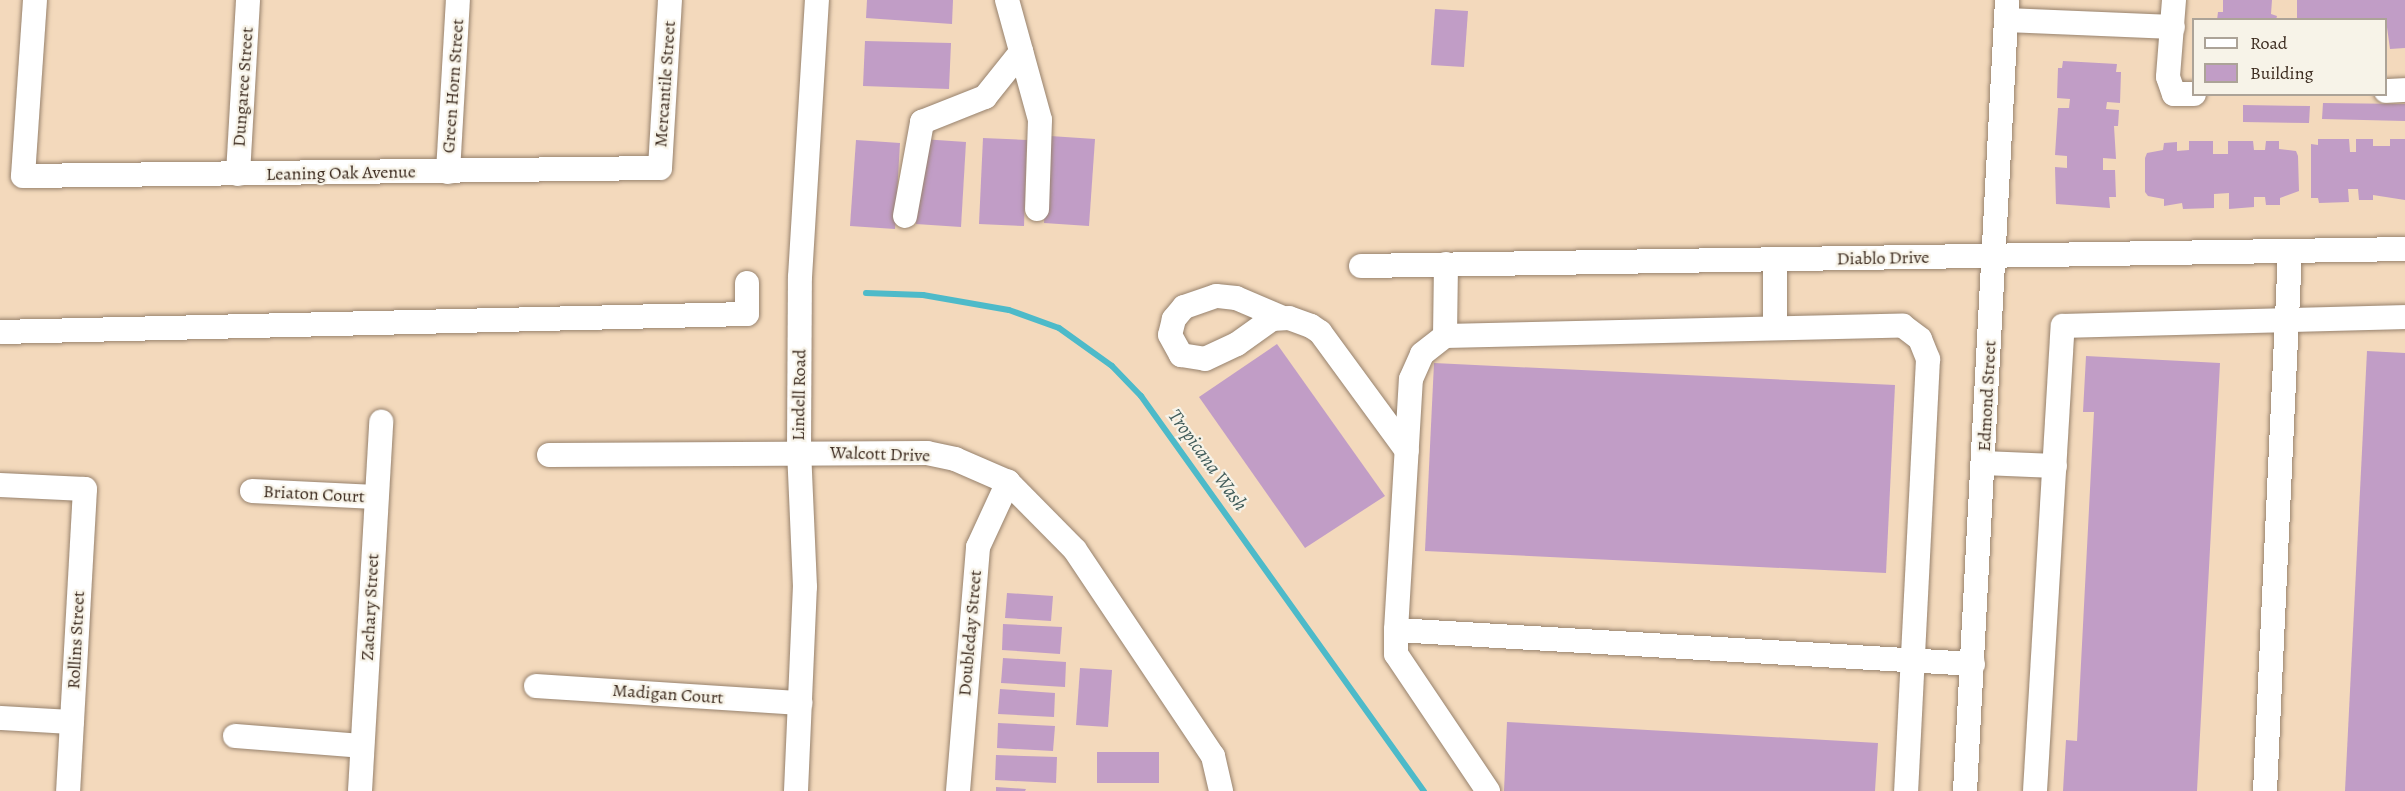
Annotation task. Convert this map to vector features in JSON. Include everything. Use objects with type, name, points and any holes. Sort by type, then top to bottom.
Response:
[{"type":"street","name":"Leaning Oak Avenue","points":[[35,0],[23,176],[660,168]]},
{"type":"street","name":"Dungaree Street","points":[[238,174],[248,0]]},
{"type":"street","name":"Green Horn Street","points":[[448,172],[459,0]]},
{"type":"street","name":"Mercantile Street","points":[[660,168],[670,0]]},
{"type":"street","name":"Lindell Road","points":[[796,791],[805,587],[799,452],[800,277],[817,0]]},
{"type":"street","points":[[1007,0],[1040,120],[1037,209]]},
{"type":"street","points":[[2174,0],[2168,77],[2174,94],[2192,94]]},
{"type":"street","points":[[2006,10],[2173,27]]},
{"type":"street","name":"Edmond Street","points":[[1965,791],[1995,257],[2006,10]]},
{"type":"street","points":[[905,216],[922,122],[985,97],[1021,52]]},
{"type":"street","points":[[2387,91],[2405,90]]},
{"type":"street","name":"Diablo Drive","points":[[1361,266],[2405,249]]},
{"type":"street","points":[[2265,791],[2289,252]]},
{"type":"street","points":[[1775,260],[1775,328]]},
{"type":"street","points":[[1445,336],[1446,264]]},
{"type":"street","points":[[0,332],[747,314],[747,283]]},
{"type":"street","points":[[1283,318],[1320,332],[1407,451]]},
{"type":"street","points":[[2035,791],[2063,326],[2405,318]]},
{"type":"street","points":[[1488,791],[1396,654],[1411,379],[1422,354],[1445,336],[1903,326],[1920,339],[1929,358],[1906,791]]},
{"type":"street","name":"Zachary Street","points":[[360,791],[381,422]]},
{"type":"street","name":"Walcott Drive","points":[[549,455],[927,453],[955,459],[1008,482],[1075,550],[1213,756],[1221,791]]},
{"type":"street","points":[[1983,464],[2055,466]]},
{"type":"street","name":"Doubleday Street","points":[[958,791],[978,548],[1008,482]]},
{"type":"street","name":"Rollins Street","points":[[0,485],[85,489],[68,791]]},
{"type":"street","name":"Briaton Court","points":[[252,491],[376,497]]},
{"type":"street","points":[[1396,630],[1913,658],[1973,664]]},
{"type":"street","name":"Madigan Court","points":[[536,686],[800,703]]},
{"type":"street","points":[[0,718],[72,722]]},
{"type":"street","points":[[235,736],[362,746]]},
{"type":"building","points":[[867,0],[953,0],[952,24],[866,18]]},
{"type":"building","points":[[2223,0],[2272,0],[2271,14],[2277,16],[2276,18],[2217,18],[2218,12],[2223,12]]},
{"type":"building","points":[[2297,0],[2405,0],[2405,48],[2390,49],[2387,18],[2297,18]]},
{"type":"building","points":[[1435,9],[1468,11],[1464,67],[1431,65]]},
{"type":"building","points":[[865,41],[951,43],[949,89],[863,86]]},
{"type":"building","points":[[2063,61],[2117,64],[2116,72],[2121,72],[2120,103],[2107,102],[2106,109],[2119,110],[2118,126],[2114,126],[2116,159],[2103,158],[2103,170],[2115,170],[2116,197],[2109,197],[2110,208],[2056,204],[2055,167],[2067,168],[2067,156],[2055,155],[2058,108],[2069,108],[2070,99],[2057,98],[2058,68],[2062,68]]},
{"type":"building","points":[[2323,103],[2405,104],[2405,121],[2322,119]]},
{"type":"building","points":[[2243,105],[2310,106],[2309,123],[2243,122]]},
{"type":"building","points":[[1050,136],[1095,139],[1089,226],[1044,223]]},
{"type":"building","points":[[983,138],[1027,140],[1024,226],[979,224]]},
{"type":"building","points":[[922,139],[966,142],[961,227],[916,224]]},
{"type":"building","points":[[2318,139],[2349,139],[2350,152],[2356,152],[2356,139],[2373,139],[2373,146],[2390,146],[2390,139],[2405,139],[2405,200],[2373,195],[2373,200],[2359,200],[2358,189],[2348,189],[2349,202],[2319,203],[2318,198],[2311,198],[2311,144],[2318,145]]},
{"type":"building","points":[[856,140],[900,143],[895,229],[850,226]]},
{"type":"building","points":[[2189,141],[2213,141],[2213,154],[2228,154],[2228,141],[2253,141],[2254,150],[2265,150],[2266,141],[2279,141],[2279,149],[2296,151],[2298,156],[2299,191],[2280,198],[2280,205],[2266,205],[2265,197],[2254,197],[2254,207],[2229,209],[2229,193],[2214,194],[2214,208],[2183,209],[2182,203],[2164,206],[2164,199],[2148,196],[2145,192],[2145,158],[2147,153],[2163,150],[2164,143],[2177,142],[2177,151],[2189,150]]},
{"type":"building","points":[[1277,344],[1385,496],[1305,548],[1199,397]]},
{"type":"building","points":[[2367,351],[2405,353],[2405,791],[2345,791]]},
{"type":"building","points":[[2086,356],[2220,363],[2197,791],[2063,791],[2066,740],[2077,741],[2094,412],[2083,412]]},
{"type":"building","points":[[1434,363],[1895,385],[1886,573],[1425,551]]},
{"type":"building","points":[[1007,593],[1053,596],[1051,621],[1005,618]]},
{"type":"building","points":[[1003,624],[1062,627],[1060,654],[1002,650]]},
{"type":"building","points":[[1003,658],[1066,662],[1065,687],[1001,683]]},
{"type":"building","points":[[1080,668],[1112,670],[1108,727],[1076,725]]},
{"type":"building","points":[[1000,689],[1055,693],[1054,717],[998,714]]},
{"type":"building","points":[[1507,722],[1878,743],[1875,791],[1504,791]]},
{"type":"building","points":[[998,723],[1055,726],[1053,751],[997,748]]},
{"type":"building","points":[[1097,752],[1159,752],[1159,783],[1097,783]]},
{"type":"building","points":[[996,755],[1057,757],[1056,783],[995,780]]},
{"type":"building","points":[[996,787],[1026,789],[1025,791],[996,791]]},
{"type":"waterway","name":"Tropicana Wash","points":[[866,293],[923,295],[1009,310],[1059,328],[1112,366],[1141,396],[1424,791]]}]
